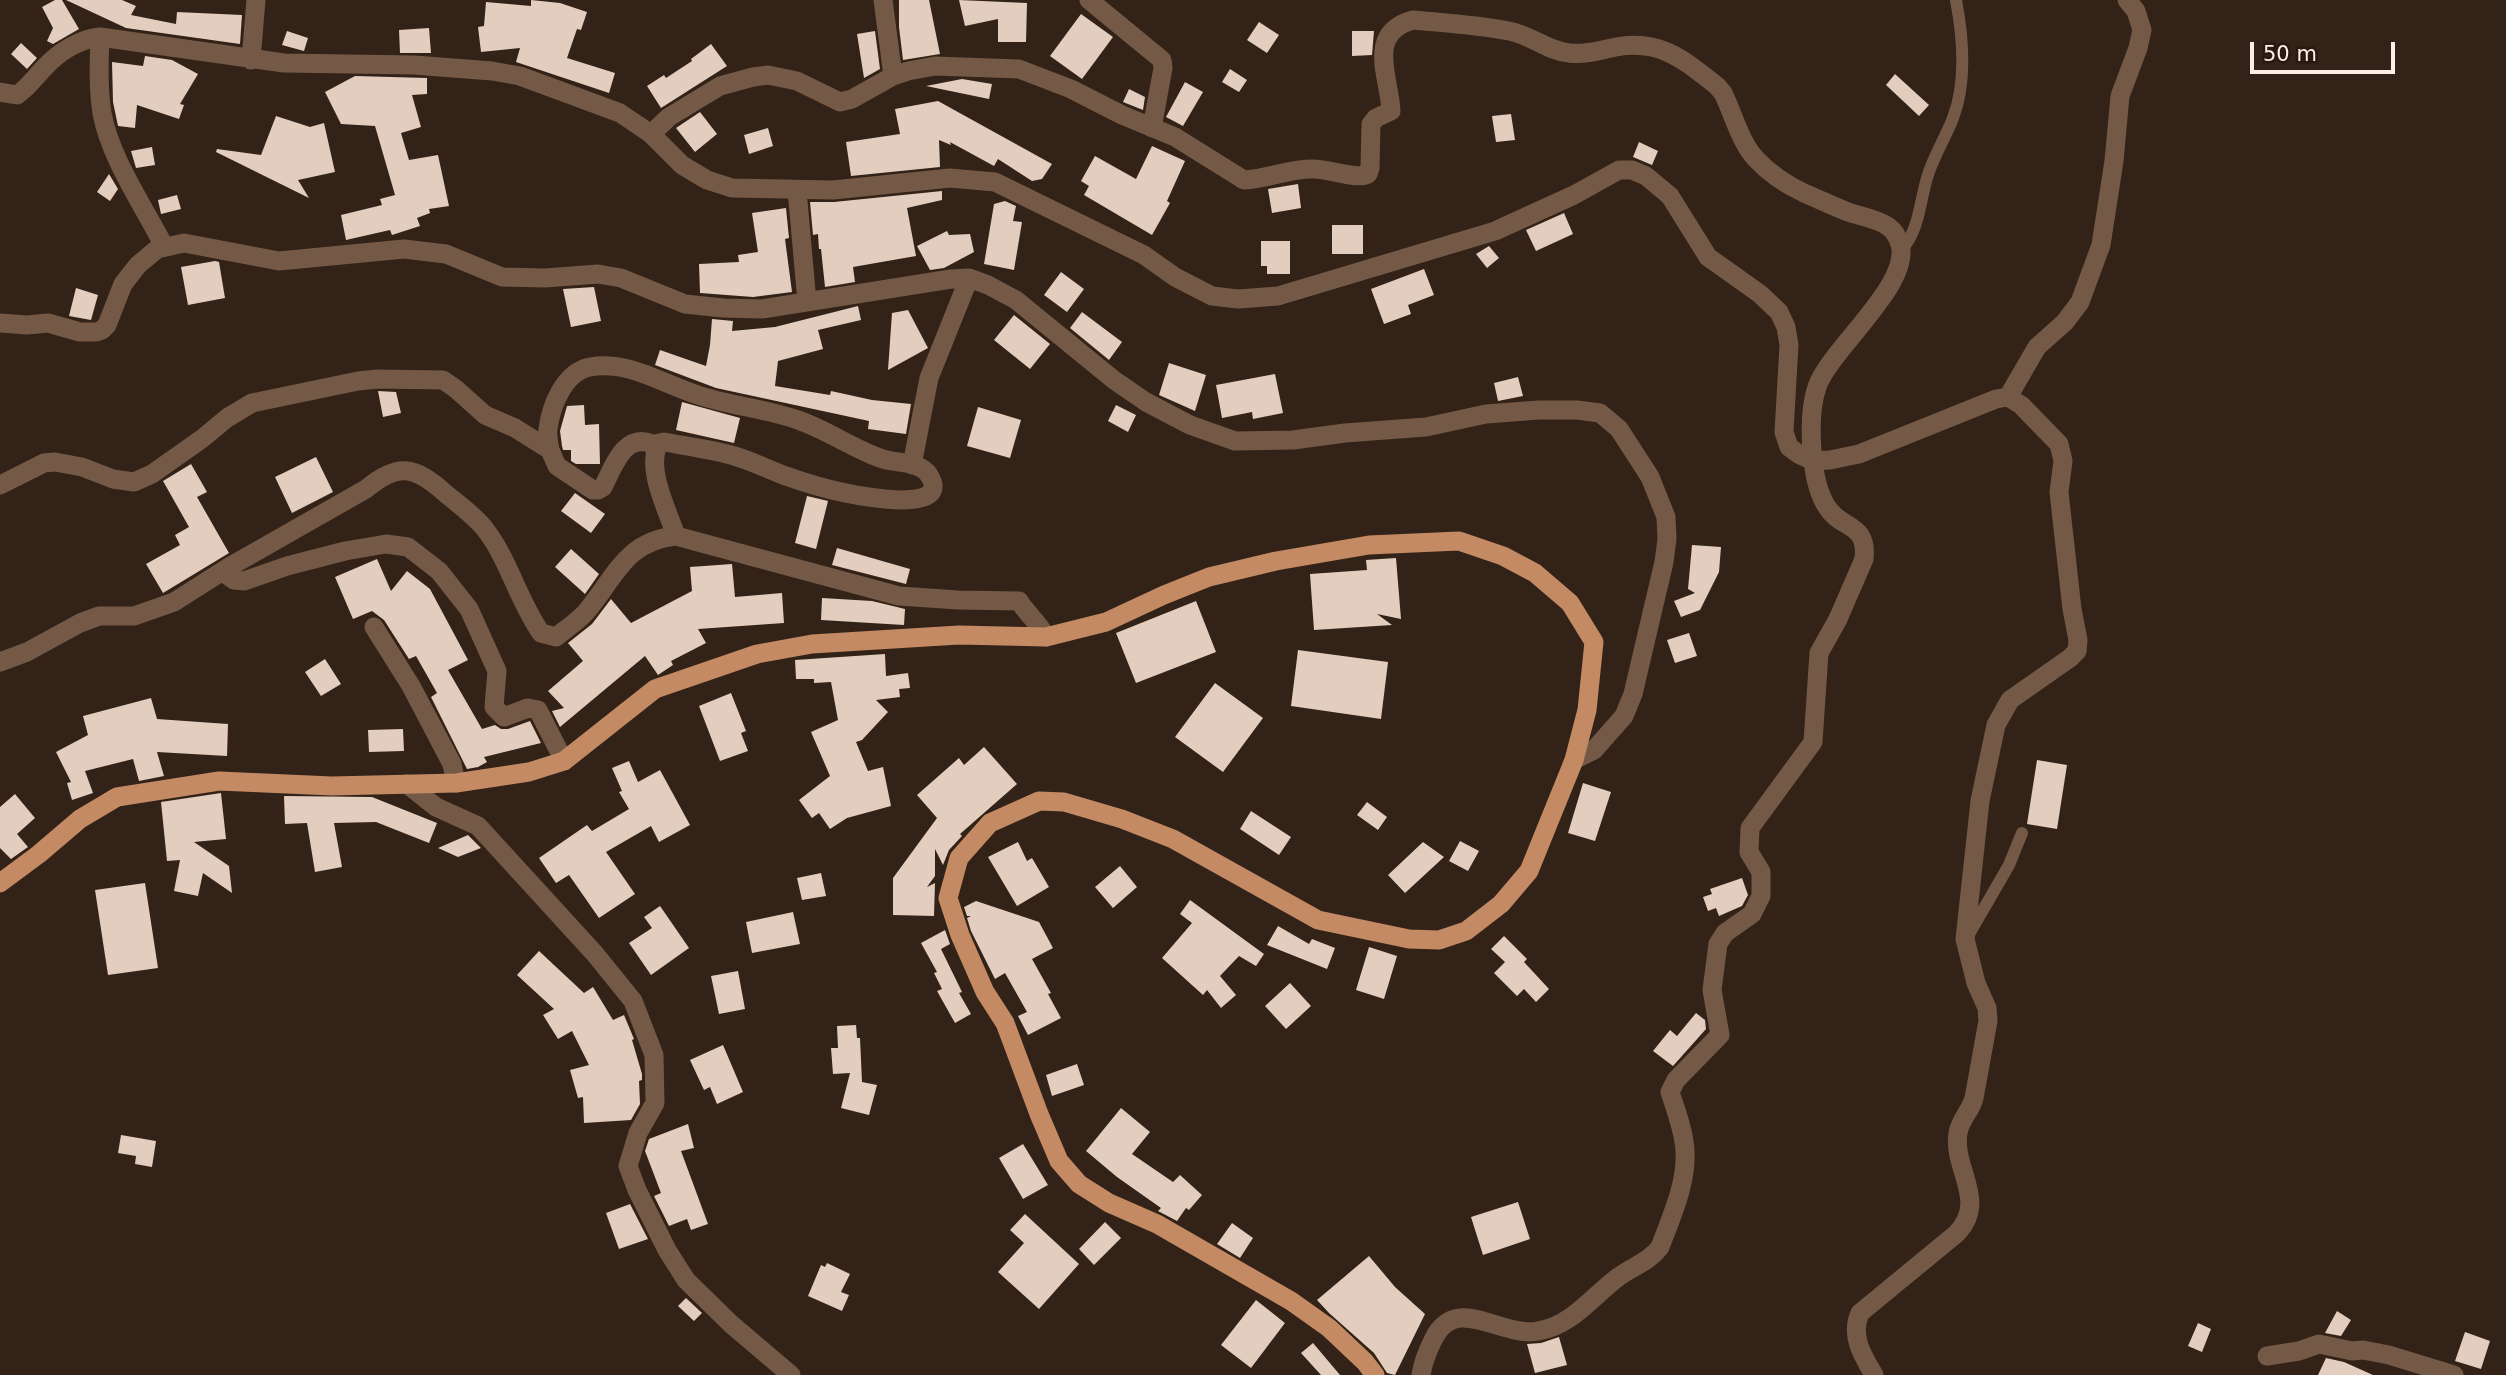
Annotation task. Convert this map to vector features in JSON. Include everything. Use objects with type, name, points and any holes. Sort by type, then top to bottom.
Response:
[{"type":"main road","points":[[0,883],[80,819],[117,797],[219,781],[332,786],[456,783],[529,772],[564,761],[655,689],[757,654],[812,644],[959,635],[1046,637],[1106,622],[1209,577],[1276,561],[1369,545],[1459,541],[1503,556],[1535,573],[1570,603],[1594,642],[1587,710],[1574,760],[1529,871],[1501,904],[1466,931],[1439,940],[1409,939],[1318,920],[1173,839],[1122,819],[1064,802],[1040,801],[990,823],[959,858],[948,898],[960,935],[985,992],[1005,1023],[1059,1161],[1079,1184],[1109,1203],[1157,1224],[1291,1301],[1329,1328],[1375,1375]]},
{"type":"street","points":[[251,60],[256,0]]},
{"type":"street","points":[[883,0],[893,76]]},
{"type":"street","points":[[1089,0],[1163,60],[1152,128]]},
{"type":"street","points":[[2008,397],[2037,346],[2065,322],[2080,302],[2101,244],[2113,172],[2120,96],[2142,30],[2136,11],[2127,0]]},
{"type":"street","points":[[651,134],[660,124],[720,86],[768,75],[808,85],[839,102],[852,99],[893,76],[934,66],[1019,69],[1071,89],[1175,137],[1244,180],[1301,169],[1338,171],[1363,176],[1368,174],[1370,168],[1371,124],[1376,118],[1391,111],[1382,65],[1387,41],[1403,22],[1413,20],[1511,31],[1529,37],[1544,47],[1568,53],[1593,54],[1631,45],[1649,45],[1672,53],[1723,93],[1754,157],[1770,172],[1801,191],[1883,223],[1892,230],[1902,249],[1898,272],[1872,311],[1832,359],[1816,388],[1812,413],[1814,460],[1821,494],[1826,507],[1861,535],[1864,559],[1838,619],[1819,653],[1813,742],[1750,828],[1749,852],[1761,872],[1761,896],[1752,914],[1725,933],[1718,944],[1712,990],[1720,1035],[1672,1085],[1670,1092],[1682,1133],[1685,1165],[1684,1177],[1660,1247],[1654,1255],[1617,1277],[1568,1319],[1547,1329],[1518,1331],[1464,1317],[1445,1322],[1429,1347],[1421,1375]]},
{"type":"street","points":[[100,37],[102,114],[112,147],[164,246]]},
{"type":"street","points":[[0,92],[17,95],[27,89],[43,68],[66,50],[85,40],[100,37],[284,63],[414,65],[492,71],[520,76],[620,113],[651,134],[682,165],[707,180],[732,188],[797,190],[881,187],[950,178],[995,182],[1144,255],[1175,277],[1212,296],[1238,299],[1278,296],[1494,231],[1574,195],[1619,170],[1632,170],[1646,176],[1670,196],[1708,257],[1779,312],[1786,327],[1789,345],[1784,432],[1789,447],[1800,455],[1814,460],[1830,460],[1859,454],[1996,400],[2008,397],[2021,405],[2059,444],[2063,461],[2059,492],[2071,608],[2078,640],[2077,651],[2010,700],[1996,725],[1980,800],[1965,939],[1988,1021],[1974,1098],[1971,1109],[1962,1120],[1958,1135],[1958,1148],[1969,1191],[1970,1212],[1964,1226],[1956,1234],[1860,1313],[1855,1325],[1856,1338],[1874,1375]]},
{"type":"street","points":[[797,190],[807,302]]},
{"type":"street","points":[[0,323],[48,323],[80,332],[102,330],[107,325],[123,284],[138,265],[164,246],[184,243],[279,261],[404,249],[446,254],[502,277],[545,278],[598,274],[621,278],[685,304],[762,309],[969,278],[1016,300],[1114,380],[1146,402],[1190,425],[1235,441],[1293,440],[1426,427],[1486,414],[1539,410],[1601,413],[1619,429],[1650,477],[1667,517],[1667,539],[1633,694],[1624,716],[1594,750],[1574,760]]},
{"type":"street","points":[[912,465],[929,379],[969,278]]},
{"type":"street","points":[[654,450],[659,443],[664,442],[732,456],[834,491],[865,497],[917,500],[928,496],[932,482],[926,472],[912,465],[881,459],[797,420],[702,397],[619,366],[589,368],[570,377],[553,406],[547,432],[550,450],[557,466],[598,491],[603,487],[620,453],[630,446],[646,442],[652,444],[659,488],[676,536]]},
{"type":"street","points":[[0,485],[44,463],[55,461],[113,479],[134,482],[152,474],[204,438],[227,418],[252,403],[377,379],[443,380],[485,415],[515,428],[550,450]]},
{"type":"street","points":[[0,662],[27,652],[80,623],[99,617],[134,616],[158,609],[347,501],[382,476],[399,471],[411,472],[434,483],[484,527],[508,570],[527,613],[541,633],[556,637],[586,611],[606,582],[632,553],[647,543],[676,536],[899,596],[1019,601],[1046,637]]},
{"type":"street","points":[[223,572],[234,580],[244,580],[287,566],[362,548],[386,544],[408,547],[439,571],[469,609],[497,671],[494,708],[504,717],[528,708],[538,710],[544,717],[564,761]]},
{"type":"street","points":[[374,626],[411,686],[446,753],[455,773],[456,783]]},
{"type":"street","points":[[407,784],[436,807],[478,826],[586,944],[633,1001],[654,1055],[655,1103],[638,1133],[628,1166],[637,1191],[667,1250],[686,1280],[731,1324],[791,1375]]},
{"type":"street","points":[[2267,1356],[2299,1351],[2319,1344],[2353,1351],[2389,1354],[2454,1375]]},
{"type":"lane","points":[[1902,249],[1911,237],[1930,167],[1958,104],[1961,43],[1956,0]]},
{"type":"lane","points":[[1965,939],[1980,918],[2009,865],[2021,833]]},
{"type":"building","points":[[55,0],[62,0],[79,29],[53,44],[47,41],[53,28],[42,7]]},
{"type":"building","points":[[66,0],[122,0],[136,6],[131,15],[176,24],[177,12],[242,15],[240,44],[126,28]]},
{"type":"building","points":[[531,0],[560,3],[587,12],[581,30],[577,29],[567,58],[615,73],[609,93],[516,62],[520,48],[481,52],[478,27],[484,26],[486,2],[531,6]]},
{"type":"building","points":[[899,0],[929,0],[940,54],[903,60]]},
{"type":"building","points":[[959,0],[1027,3],[1026,42],[998,42],[998,19],[965,26]]},
{"type":"building","points":[[1081,14],[1113,37],[1082,79],[1050,56]]},
{"type":"building","points":[[1259,22],[1279,35],[1267,53],[1247,40]]},
{"type":"building","points":[[429,28],[431,53],[400,53],[399,30]]},
{"type":"building","points":[[287,31],[308,38],[304,51],[282,45]]},
{"type":"building","points":[[875,31],[880,69],[864,78],[857,34]]},
{"type":"building","points":[[1352,31],[1374,31],[1372,55],[1352,56]]},
{"type":"building","points":[[21,43],[37,58],[27,69],[11,54]]},
{"type":"building","points":[[711,44],[727,66],[661,108],[647,86],[664,75],[666,78],[692,61],[691,59]]},
{"type":"building","points":[[145,56],[172,60],[198,74],[180,104],[184,105],[179,119],[137,105],[135,128],[118,126],[113,102],[112,62],[143,66]]},
{"type":"building","points":[[1230,69],[1247,80],[1239,92],[1222,82]]},
{"type":"building","points":[[1895,74],[1929,105],[1919,116],[1886,85]]},
{"type":"building","points":[[355,76],[427,78],[427,94],[412,95],[421,127],[401,133],[409,160],[438,155],[449,206],[429,209],[430,213],[417,218],[420,226],[392,235],[390,230],[346,240],[341,215],[382,205],[380,199],[395,195],[375,126],[341,124],[325,92]]},
{"type":"building","points":[[962,79],[992,84],[989,99],[926,86]]},
{"type":"building","points":[[1185,82],[1203,92],[1183,126],[1166,117]]},
{"type":"building","points":[[1129,89],[1145,97],[1143,110],[1123,102]]},
{"type":"building","points":[[938,101],[1052,164],[1042,179],[1032,181],[998,159],[994,166],[950,142],[951,145],[939,140],[940,167],[851,176],[846,142],[900,134],[895,109]]},
{"type":"building","points":[[700,112],[717,134],[695,152],[676,128]]},
{"type":"building","points":[[1511,114],[1515,140],[1496,142],[1492,116]]},
{"type":"building","points":[[276,116],[310,127],[324,123],[335,172],[298,180],[309,198],[216,152],[217,149],[261,155]]},
{"type":"building","points":[[768,128],[773,146],[749,154],[744,135]]},
{"type":"building","points":[[1639,142],[1658,151],[1652,165],[1633,157]]},
{"type":"building","points":[[1152,146],[1185,161],[1167,201],[1170,203],[1152,235],[1084,195],[1089,186],[1081,181],[1095,156],[1136,179]]},
{"type":"building","points":[[152,147],[155,165],[136,168],[131,151]]},
{"type":"building","points":[[109,174],[118,189],[110,201],[97,192]]},
{"type":"building","points":[[1298,184],[1301,208],[1272,213],[1268,189]]},
{"type":"building","points":[[942,191],[942,200],[907,208],[916,256],[853,267],[855,282],[825,287],[818,234],[813,235],[810,202]]},
{"type":"building","points":[[177,195],[181,209],[161,214],[158,200]]},
{"type":"building","points":[[1005,201],[1016,206],[1013,221],[1022,222],[1014,270],[984,264],[994,204]]},
{"type":"building","points":[[786,208],[789,238],[785,239],[792,292],[753,297],[700,293],[699,264],[739,262],[738,255],[758,252],[752,213]]},
{"type":"building","points":[[1564,213],[1573,234],[1536,251],[1526,230]]},
{"type":"building","points":[[1332,225],[1363,225],[1363,254],[1332,254]]},
{"type":"building","points":[[947,231],[949,235],[970,234],[974,252],[944,268],[930,270],[917,246]]},
{"type":"building","points":[[1261,241],[1290,241],[1290,274],[1267,274],[1267,266],[1261,266]]},
{"type":"building","points":[[1489,246],[1499,258],[1487,268],[1476,254]]},
{"type":"building","points":[[219,262],[225,298],[188,305],[181,267]]},
{"type":"building","points":[[1424,269],[1434,295],[1408,305],[1411,314],[1384,324],[1371,289]]},
{"type":"building","points":[[1061,272],[1084,289],[1067,312],[1044,295]]},
{"type":"building","points":[[594,287],[601,321],[571,327],[563,289]]},
{"type":"building","points":[[76,288],[98,295],[91,320],[69,316]]},
{"type":"building","points":[[858,306],[861,320],[818,330],[823,349],[778,361],[775,386],[830,395],[831,391],[872,400],[911,404],[906,434],[868,429],[869,421],[716,388],[655,365],[660,350],[706,366],[712,319],[733,321],[732,331],[775,327]]},
{"type":"building","points":[[908,310],[928,348],[888,370],[892,313]]},
{"type":"building","points":[[1082,312],[1122,342],[1109,360],[1070,328]]},
{"type":"building","points":[[1014,315],[1050,344],[1030,369],[994,340]]},
{"type":"building","points":[[1169,363],[1206,375],[1195,411],[1159,395]]},
{"type":"building","points":[[1275,374],[1283,413],[1253,419],[1252,412],[1222,418],[1216,385]]},
{"type":"building","points":[[1518,377],[1523,396],[1498,401],[1494,383]]},
{"type":"building","points":[[378,391],[396,392],[401,413],[383,417]]},
{"type":"building","points":[[682,402],[740,418],[734,443],[676,430]]},
{"type":"building","points":[[584,405],[585,425],[599,424],[600,464],[576,464],[571,461],[571,450],[563,450],[560,431],[567,406]]},
{"type":"building","points":[[1116,405],[1136,415],[1128,432],[1108,421]]},
{"type":"building","points":[[978,407],[1021,420],[1010,458],[967,446]]},
{"type":"building","points":[[316,457],[333,492],[292,513],[275,477]]},
{"type":"building","points":[[191,464],[207,492],[197,497],[229,553],[163,593],[146,564],[180,545],[175,535],[189,527],[163,481]]},
{"type":"building","points":[[575,493],[605,514],[591,533],[561,511]]},
{"type":"building","points":[[807,496],[828,501],[816,549],[795,543]]},
{"type":"building","points":[[1692,545],[1721,547],[1719,572],[1700,610],[1681,617],[1674,601],[1695,593],[1688,589]]},
{"type":"building","points":[[837,548],[910,569],[906,584],[832,565]]},
{"type":"building","points":[[571,549],[599,574],[585,594],[555,567]]},
{"type":"building","points":[[1396,558],[1401,619],[1377,614],[1392,625],[1314,630],[1310,574],[1367,570],[1366,560]]},
{"type":"building","points":[[377,559],[391,591],[407,571],[430,589],[468,660],[448,670],[482,729],[495,725],[508,729],[530,721],[541,743],[484,757],[487,762],[467,769],[431,697],[437,693],[416,656],[409,659],[384,620],[372,611],[353,619],[335,577]]},
{"type":"building","points":[[732,564],[735,597],[782,593],[784,623],[698,629],[706,643],[671,661],[673,665],[658,675],[645,656],[560,727],[552,711],[564,708],[548,691],[583,661],[568,643],[592,624],[611,599],[631,623],[692,591],[690,567]]},
{"type":"building","points":[[822,598],[872,601],[905,609],[904,625],[821,620]]},
{"type":"building","points":[[1196,601],[1216,652],[1136,683],[1116,633]]},
{"type":"building","points":[[1689,633],[1697,656],[1675,663],[1667,640]]},
{"type":"building","points":[[1298,650],[1388,662],[1381,719],[1291,706]]},
{"type":"building","points":[[885,654],[886,676],[908,673],[910,688],[899,689],[900,697],[876,700],[888,712],[862,740],[856,742],[868,771],[883,767],[891,806],[847,818],[830,829],[819,813],[812,818],[799,800],[830,776],[811,732],[838,720],[831,682],[814,683],[814,679],[796,679],[795,660]]},
{"type":"building","points":[[325,659],[341,684],[321,696],[305,672]]},
{"type":"building","points":[[1215,683],[1263,718],[1223,772],[1175,737]]},
{"type":"building","points":[[731,693],[746,731],[741,733],[748,751],[720,761],[699,706]]},
{"type":"building","points":[[151,698],[157,719],[228,724],[227,756],[157,752],[164,776],[139,781],[133,759],[85,771],[93,793],[72,800],[67,783],[71,782],[56,752],[88,735],[83,716]]},
{"type":"building","points":[[403,729],[404,751],[369,752],[368,730]]},
{"type":"building","points":[[984,747],[1017,784],[960,834],[962,836],[949,850],[943,865],[935,849],[935,876],[927,887],[935,883],[934,916],[893,915],[893,878],[937,818],[917,795],[959,758],[964,765]]},
{"type":"building","points":[[2037,760],[2067,765],[2057,829],[2027,824]]},
{"type":"building","points":[[629,761],[638,782],[660,770],[690,825],[659,842],[651,826],[606,852],[635,894],[599,918],[569,875],[556,883],[539,858],[587,825],[592,831],[629,809],[619,792],[622,791],[612,768]]},
{"type":"building","points":[[1583,783],[1611,792],[1595,841],[1568,833]]},
{"type":"building","points":[[221,793],[226,839],[194,842],[229,866],[232,893],[203,873],[198,896],[174,891],[180,860],[167,861],[161,802]]},
{"type":"building","points":[[15,794],[35,818],[17,834],[28,847],[11,859],[0,848],[0,807]]},
{"type":"building","points":[[284,796],[372,797],[437,823],[429,843],[376,822],[334,823],[342,867],[315,872],[307,823],[285,824]]},
{"type":"building","points":[[1367,802],[1387,817],[1378,830],[1357,815]]},
{"type":"building","points":[[1251,811],[1291,837],[1279,855],[1240,829]]},
{"type":"building","points":[[468,835],[481,848],[458,857],[438,848]]},
{"type":"building","points":[[1460,841],[1479,851],[1468,871],[1449,861]]},
{"type":"building","points":[[1018,842],[1027,861],[1032,858],[1049,887],[1017,906],[988,857]]},
{"type":"building","points":[[1423,842],[1444,857],[1405,893],[1388,875]]},
{"type":"building","points":[[1120,866],[1137,887],[1113,908],[1095,887]]},
{"type":"building","points":[[821,873],[826,896],[802,900],[797,878]]},
{"type":"building","points":[[1742,878],[1748,895],[1742,906],[1719,916],[1716,908],[1708,911],[1703,897],[1712,894],[1710,889]]},
{"type":"building","points":[[145,883],[158,968],[108,975],[95,890]]},
{"type":"building","points":[[1190,900],[1264,954],[1256,966],[1239,956],[1220,976],[1236,995],[1221,1008],[1207,990],[1203,995],[1162,958],[1192,923],[1180,914]]},
{"type":"building","points":[[976,901],[1039,922],[1053,948],[1032,959],[1061,1018],[1028,1035],[1018,1016],[1027,1012],[1005,973],[995,979],[971,931],[967,918],[971,916],[967,916],[964,907]]},
{"type":"building","points":[[660,906],[689,948],[651,975],[629,943],[652,928],[644,917]]},
{"type":"building","points":[[793,912],[800,944],[752,953],[746,922]]},
{"type":"building","points":[[1278,926],[1309,944],[1312,939],[1335,948],[1327,969],[1267,945]]},
{"type":"building","points":[[945,930],[950,944],[941,949],[971,1014],[955,1023],[937,991],[942,989],[934,973],[937,972],[921,943]]},
{"type":"building","points":[[1504,936],[1527,959],[1524,962],[1549,989],[1536,1002],[1524,989],[1517,996],[1494,973],[1505,962],[1491,949]]},
{"type":"building","points":[[1369,947],[1397,956],[1384,999],[1356,990]]},
{"type":"building","points":[[539,951],[584,993],[593,987],[613,1020],[624,1015],[634,1039],[632,1040],[642,1074],[642,1080],[639,1081],[640,1104],[631,1120],[584,1123],[583,1097],[578,1098],[570,1070],[589,1065],[572,1031],[558,1039],[543,1015],[554,1009],[517,975]]},
{"type":"building","points":[[738,971],[745,1009],[719,1014],[711,976]]},
{"type":"building","points":[[1290,983],[1311,1006],[1286,1029],[1265,1006]]},
{"type":"building","points":[[1696,1013],[1705,1020],[1706,1029],[1673,1066],[1653,1051],[1670,1030],[1677,1036]]},
{"type":"building","points":[[856,1025],[857,1038],[860,1038],[862,1082],[877,1085],[869,1115],[841,1108],[850,1073],[833,1074],[831,1048],[838,1048],[837,1026]]},
{"type":"building","points":[[723,1045],[743,1092],[717,1104],[710,1087],[704,1090],[690,1060]]},
{"type":"building","points":[[1077,1064],[1084,1085],[1052,1096],[1046,1075]]},
{"type":"building","points":[[1121,1108],[1150,1132],[1132,1154],[1173,1182],[1180,1175],[1202,1195],[1189,1210],[1186,1208],[1177,1221],[1158,1211],[1161,1208],[1086,1151]]},
{"type":"building","points":[[688,1124],[694,1148],[681,1151],[708,1224],[691,1230],[687,1219],[669,1226],[654,1196],[661,1193],[645,1151],[649,1139]]},
{"type":"building","points":[[121,1135],[156,1141],[152,1167],[135,1164],[136,1156],[118,1153]]},
{"type":"building","points":[[1023,1144],[1048,1185],[1023,1199],[999,1158]]},
{"type":"building","points":[[1518,1202],[1530,1239],[1483,1255],[1471,1217]]},
{"type":"building","points":[[630,1204],[648,1239],[619,1249],[606,1213]]},
{"type":"building","points":[[1025,1214],[1079,1264],[1039,1309],[998,1272],[1024,1243],[1010,1230]]},
{"type":"building","points":[[1105,1222],[1121,1238],[1094,1265],[1079,1249]]},
{"type":"building","points":[[1232,1223],[1253,1238],[1240,1258],[1217,1244]]},
{"type":"building","points":[[1369,1256],[1395,1287],[1425,1314],[1395,1375],[1387,1373],[1374,1353],[1317,1300]]},
{"type":"building","points":[[827,1263],[850,1274],[841,1292],[849,1295],[842,1311],[808,1296],[821,1265],[825,1267]]},
{"type":"building","points":[[686,1298],[702,1313],[694,1321],[678,1306]]},
{"type":"building","points":[[1256,1300],[1285,1323],[1251,1368],[1221,1345]]},
{"type":"building","points":[[2337,1311],[2351,1320],[2341,1336],[2325,1333]]},
{"type":"building","points":[[2198,1323],[2211,1329],[2202,1352],[2188,1346]]},
{"type":"building","points":[[2465,1332],[2490,1341],[2481,1369],[2455,1361]]},
{"type":"building","points":[[1559,1337],[1567,1365],[1535,1373],[1527,1344]]},
{"type":"building","points":[[1313,1343],[1340,1375],[1321,1375],[1301,1353]]},
{"type":"building","points":[[2326,1358],[2344,1362],[2373,1375],[2318,1375]]}]
